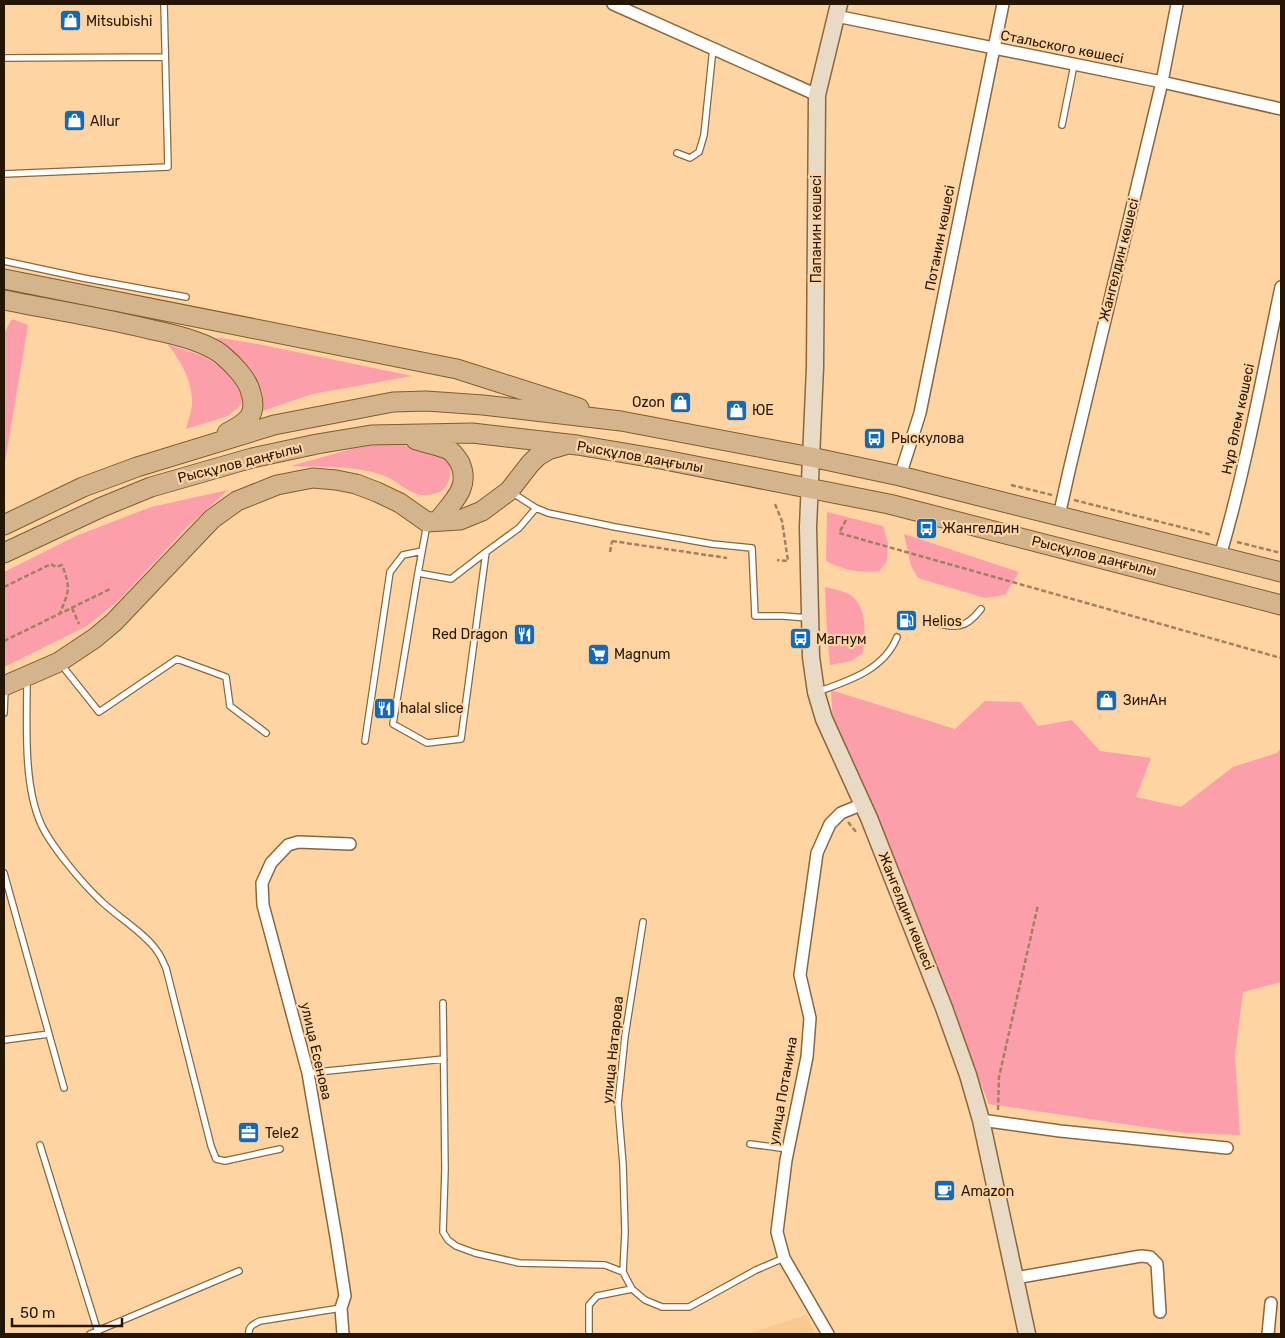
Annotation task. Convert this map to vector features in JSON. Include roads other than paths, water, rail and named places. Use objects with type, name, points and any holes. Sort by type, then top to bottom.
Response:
[{"type":"main road","name":"Папанин көшесі","points":[[810,488],[815,367],[817,95],[838,10]]},
{"type":"main road","points":[[4,279],[81,286],[457,369],[621,421]]},
{"type":"main road","points":[[76,313],[81,286]]},
{"type":"main road","points":[[4,300],[76,313],[183,337],[220,354],[239,372],[250,387],[254,401],[252,414],[245,424],[195,449]]},
{"type":"main road","name":"Рысқұлов даңғылы","points":[[4,525],[84,488],[137,467],[274,425],[393,402],[426,401],[483,405],[621,421],[811,457],[900,476],[1059,516],[1223,548],[1281,572]]},
{"type":"main road","name":"Рысқұлов даңғылы","points":[[4,553],[102,507],[151,487],[202,472],[317,444],[371,435],[472,433],[569,444],[889,504],[1281,605]]},
{"type":"main road","points":[[396,434],[449,449],[458,460],[463,471],[464,482],[459,493],[433,522]]},
{"type":"main road","points":[[4,686],[59,662],[95,638],[114,622],[212,519],[237,501],[277,485],[313,478],[356,484],[400,503],[433,522],[460,520],[482,511],[509,491],[538,456],[548,450],[569,444]]},
{"type":"main road","name":"Жангелдин көшесі","points":[[810,488],[808,527],[811,657],[816,692],[824,719],[863,804],[968,1075],[989,1121],[1015,1278],[1027,1334]]},
{"type":"main road","points":[[1086,554],[1093,548],[1204,575],[1210,574],[1223,548]]},
{"type":"street","points":[[613,4],[817,95]]},
{"type":"street","name":"Потанин көшесі","points":[[900,476],[920,412],[1003,4]]},
{"type":"street","name":"Жангелдин көшесі","points":[[1059,516],[1162,82],[1177,4]]},
{"type":"street","name":"Стальского көшесі","points":[[838,10],[994,48],[1162,82],[1281,109]]},
{"type":"street","name":"Нұр Әлем көшесі","points":[[1223,548],[1246,459],[1281,287]]},
{"type":"street","name":"улица Потанина","points":[[828,1334],[784,1258],[777,1232],[788,1149],[807,1057],[810,1018],[800,975],[817,853],[830,824],[841,813],[863,804]]},
{"type":"street","name":"улица Есенова","points":[[342,1334],[342,1308],[345,1296],[308,1073],[263,905],[262,883],[271,863],[288,845],[298,842],[350,844]]},
{"type":"street","points":[[989,1121],[1060,1131],[1227,1148]]},
{"type":"street","points":[[1015,1278],[1141,1256],[1150,1257],[1157,1264],[1160,1312]]},
{"type":"street","points":[[1268,1334],[1271,1303]]},
{"type":"lane","points":[[4,174],[168,167],[164,4]]},
{"type":"lane","points":[[677,153],[690,158],[699,152],[704,135],[713,48]]},
{"type":"lane","points":[[4,58],[165,58]]},
{"type":"lane","points":[[1062,125],[1074,65]]},
{"type":"lane","points":[[4,261],[81,286],[186,298]]},
{"type":"lane","points":[[509,491],[536,508],[615,527],[712,544],[752,548],[755,616],[810,618]]},
{"type":"lane","points":[[418,573],[451,579],[519,528],[536,508]]},
{"type":"lane","points":[[433,522],[422,551],[393,724],[427,742],[461,739],[486,552]]},
{"type":"lane","points":[[365,741],[390,572],[403,555],[422,551]]},
{"type":"lane","points":[[932,622],[954,628],[966,625],[981,609]]},
{"type":"lane","points":[[816,692],[844,683],[877,666],[892,648],[896,637]]},
{"type":"lane","points":[[59,662],[99,712],[177,659],[226,677],[230,706],[266,734]]},
{"type":"lane","points":[[27,676],[28,757],[32,795],[41,824],[57,851],[99,899],[157,950],[166,968],[211,1146],[216,1159],[225,1161],[280,1150]]},
{"type":"lane","points":[[4,686],[4,713]]},
{"type":"lane","points":[[4,873],[64,1088]]},
{"type":"lane","name":"улица Натарова","points":[[623,1272],[623,1164],[618,1104],[625,1036],[643,922]]},
{"type":"lane","points":[[443,1002],[445,1169],[443,1232],[448,1240],[456,1246],[475,1253],[519,1263],[605,1265],[623,1272],[632,1289],[645,1300],[662,1307],[689,1307],[756,1270],[784,1258]]},
{"type":"lane","points":[[4,1040],[49,1034]]},
{"type":"lane","points":[[308,1073],[444,1059]]},
{"type":"lane","points":[[750,1144],[788,1149]]},
{"type":"lane","points":[[40,1145],[98,1332]]},
{"type":"lane","points":[[90,1334],[240,1271]]},
{"type":"lane","points":[[589,1334],[589,1305],[597,1296],[632,1289]]},
{"type":"lane","points":[[249,1334],[248,1330],[251,1325],[260,1321],[342,1308]]},
{"type":"place","name":"Mitsubishi","points":[[70,21]]},
{"type":"place","name":"Allur","points":[[74,121]]},
{"type":"place","name":"Ozon","points":[[681,402]]},
{"type":"place","name":"ЮЕ","points":[[736,410]]},
{"type":"place","name":"Рыскулова","points":[[875,438]]},
{"type":"place","name":"Жангелдин","points":[[926,528]]},
{"type":"place","name":"Helios","points":[[906,621]]},
{"type":"place","name":"Red Dragon","points":[[524,634]]},
{"type":"place","name":"Магнум","points":[[800,639]]},
{"type":"place","name":"Magnum","points":[[598,654]]},
{"type":"place","name":"ЗинАн","points":[[1107,700]]},
{"type":"place","name":"halal slice","points":[[384,708]]},
{"type":"place","name":"Tele2","points":[[249,1133]]},
{"type":"place","name":"Amazon","points":[[945,1191]]}]
